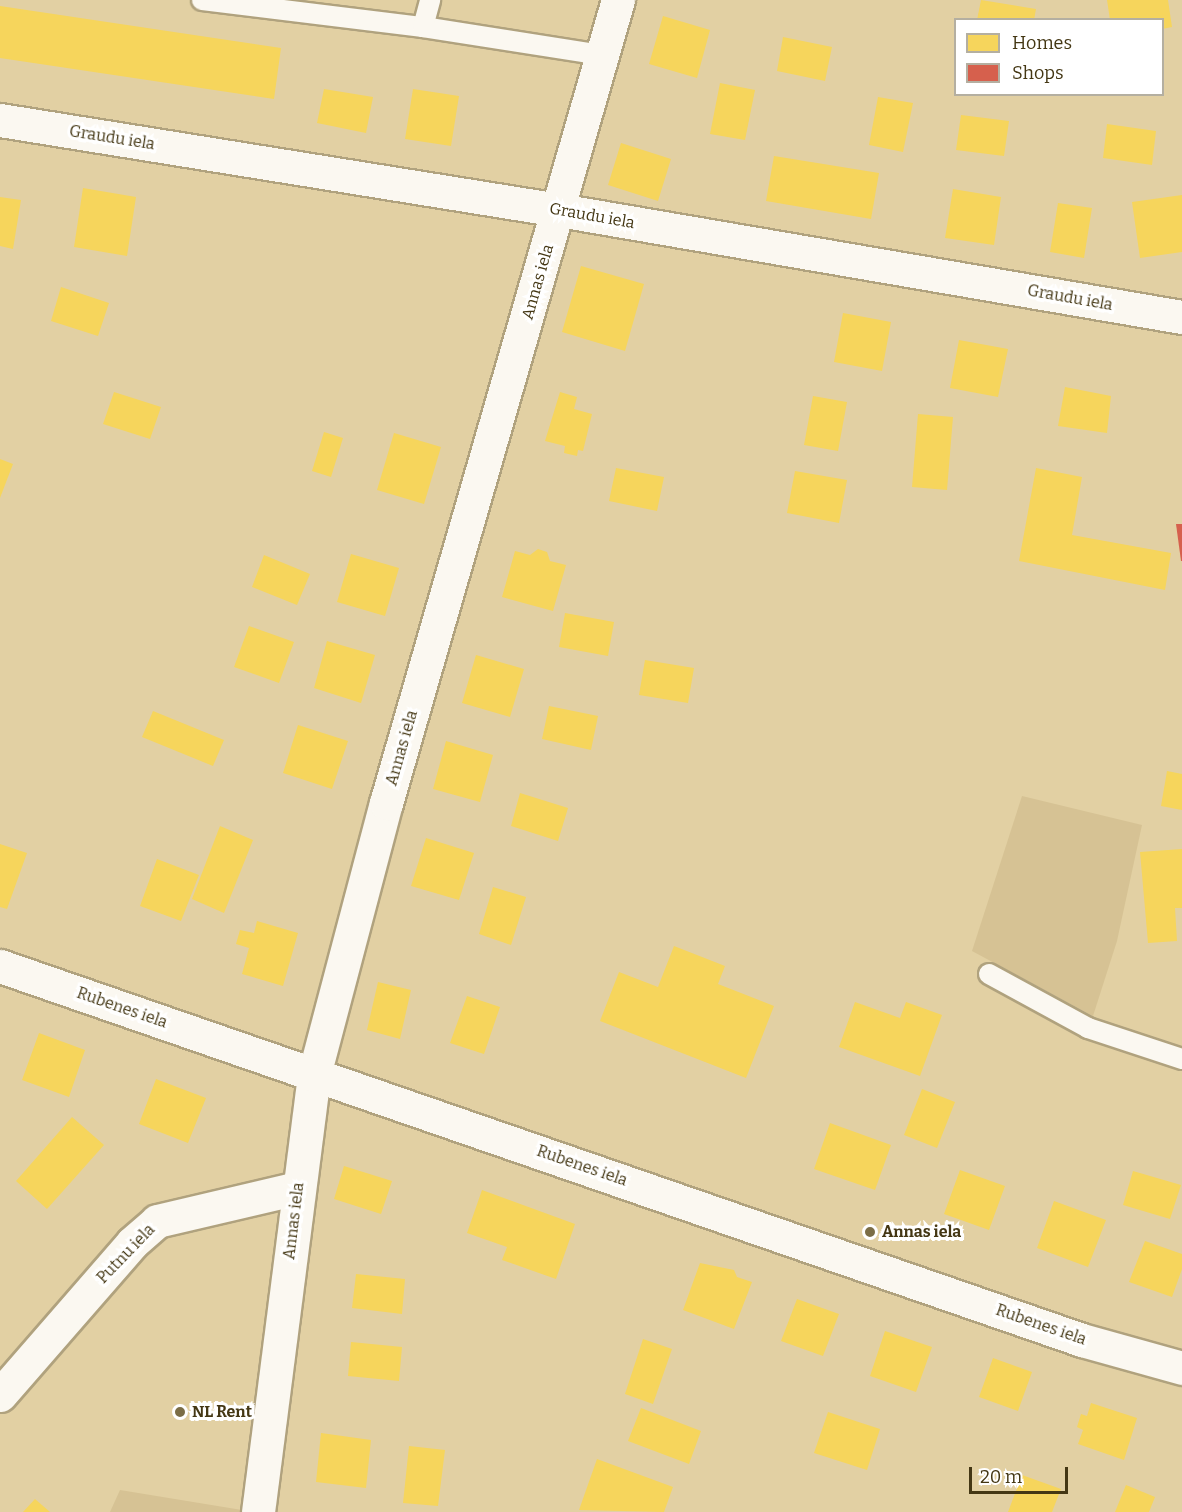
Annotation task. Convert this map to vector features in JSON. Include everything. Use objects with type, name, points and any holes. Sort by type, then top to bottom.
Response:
[{"type":"street","name":"Annas iela","points":[[258,1512],[314,1075],[386,803],[618,0]]},
{"type":"street","name":"Graudu iela","points":[[0,120],[559,210],[1182,317]]},
{"type":"street","name":"Rubenes iela","points":[[0,966],[1082,1340],[1176,1362]]},
{"type":"street","name":"Putnu iela","points":[[0,1395],[132,1243],[157,1221],[298,1188]]},
{"type":"lane","points":[[202,0],[423,27],[601,55]]},
{"type":"lane","points":[[423,27],[430,0]]},
{"type":"lane","points":[[989,974],[1088,1028],[1182,1059]]},
{"type":"shaded area","points":[[1022,796],[1142,825],[1117,941],[1093,1016],[972,951]]},
{"type":"shaded area","points":[[120,1490],[248,1511],[248,1512],[110,1512]]},
{"type":"building: Homes","points":[[981,0],[1036,9],[1034,18],[977,18]]},
{"type":"building: Homes","points":[[1107,0],[1168,0],[1172,27],[1164,29],[1164,18],[1110,18]]},
{"type":"building: Homes","points":[[0,6],[281,48],[274,99],[0,58]]},
{"type":"building: Homes","points":[[663,16],[710,30],[697,78],[649,64]]},
{"type":"building: Homes","points":[[783,37],[832,47],[825,81],[777,71]]},
{"type":"building: Homes","points":[[720,83],[755,90],[745,140],[710,134]]},
{"type":"building: Homes","points":[[324,89],[373,97],[366,133],[317,123]]},
{"type":"building: Homes","points":[[413,89],[459,96],[451,146],[405,139]]},
{"type":"building: Homes","points":[[878,97],[913,103],[903,152],[869,145]]},
{"type":"building: Homes","points":[[961,115],[1009,121],[1004,156],[956,150]]},
{"type":"building: Homes","points":[[1107,124],[1156,131],[1152,165],[1103,158]]},
{"type":"building: Homes","points":[[621,143],[671,159],[658,201],[608,185]]},
{"type":"building: Homes","points":[[774,156],[879,173],[871,219],[766,201]]},
{"type":"building: Homes","points":[[83,188],[136,197],[127,256],[74,247]]},
{"type":"building: Homes","points":[[953,189],[1001,197],[994,245],[945,238]]},
{"type":"building: Homes","points":[[1182,195],[1182,252],[1140,258],[1132,202]]},
{"type":"building: Homes","points":[[0,197],[21,200],[13,249],[0,246]]},
{"type":"building: Homes","points":[[1058,203],[1092,208],[1084,258],[1050,252]]},
{"type":"building: Homes","points":[[581,266],[644,284],[625,351],[562,332]]},
{"type":"building: Homes","points":[[61,287],[109,303],[98,336],[51,321]]},
{"type":"building: Homes","points":[[843,313],[891,322],[882,371],[834,362]]},
{"type":"building: Homes","points":[[959,340],[1008,349],[998,397],[950,388]]},
{"type":"building: Homes","points":[[1065,387],[1111,396],[1107,433],[1058,426]]},
{"type":"building: Homes","points":[[114,392],[161,407],[150,439],[103,424]]},
{"type":"building: Homes","points":[[560,392],[577,397],[574,409],[592,414],[583,451],[578,450],[577,456],[564,453],[565,446],[545,441]]},
{"type":"building: Homes","points":[[813,396],[847,402],[838,451],[804,445]]},
{"type":"building: Homes","points":[[918,414],[953,417],[947,490],[912,487]]},
{"type":"building: Homes","points":[[324,432],[343,438],[331,477],[312,471]]},
{"type":"building: Homes","points":[[394,433],[441,447],[424,504],[377,490]]},
{"type":"building: Homes","points":[[0,459],[13,464],[0,498]]},
{"type":"building: Homes","points":[[616,468],[664,477],[657,511],[609,501]]},
{"type":"building: Homes","points":[[1036,468],[1082,477],[1072,535],[1171,553],[1165,590],[1019,561]]},
{"type":"building: Homes","points":[[795,471],[847,480],[839,523],[787,513]]},
{"type":"building: Homes","points":[[538,549],[547,552],[550,561],[566,565],[553,611],[502,597],[515,551],[530,555]]},
{"type":"building: Homes","points":[[351,554],[399,568],[385,616],[337,602]]},
{"type":"building: Homes","points":[[264,555],[310,574],[297,605],[252,587]]},
{"type":"building: Homes","points":[[565,613],[614,622],[608,656],[559,647]]},
{"type":"building: Homes","points":[[249,626],[294,642],[279,683],[234,667]]},
{"type":"building: Homes","points":[[327,641],[375,655],[361,703],[314,688]]},
{"type":"building: Homes","points":[[476,655],[524,669],[510,717],[462,703]]},
{"type":"building: Homes","points":[[645,660],[694,668],[688,703],[639,695]]},
{"type":"building: Homes","points":[[549,706],[598,716],[591,750],[542,739]]},
{"type":"building: Homes","points":[[153,711],[224,740],[213,766],[142,737]]},
{"type":"building: Homes","points":[[298,725],[348,741],[332,789],[283,773]]},
{"type":"building: Homes","points":[[446,741],[493,755],[480,802],[433,789]]},
{"type":"building: Homes","points":[[1167,771],[1182,774],[1182,810],[1161,806]]},
{"type":"building: Homes","points":[[520,793],[568,808],[558,841],[511,826]]},
{"type":"building: Homes","points":[[220,826],[253,840],[224,913],[192,899]]},
{"type":"building: Homes","points":[[426,838],[474,853],[459,900],[411,886]]},
{"type":"building: Homes","points":[[0,844],[27,853],[7,909],[0,907]]},
{"type":"building: Homes","points":[[1182,849],[1182,908],[1175,908],[1177,941],[1148,943],[1140,852]]},
{"type":"building: Homes","points":[[157,859],[199,875],[181,921],[140,906]]},
{"type":"building: Homes","points":[[493,887],[526,897],[511,945],[479,934]]},
{"type":"building: Homes","points":[[257,921],[298,933],[283,986],[242,974],[249,948],[236,944],[240,930],[254,933]]},
{"type":"building: Homes","points":[[674,946],[725,966],[718,984],[774,1006],[746,1078],[600,1021],[619,972],[658,987]]},
{"type":"building: Homes","points":[[378,982],[411,990],[400,1039],[367,1030]]},
{"type":"building: Homes","points":[[467,996],[500,1007],[484,1054],[450,1043]]},
{"type":"building: Homes","points":[[855,1002],[900,1018],[906,1002],[942,1015],[920,1076],[839,1047]]},
{"type":"building: Homes","points":[[39,1033],[85,1050],[69,1097],[22,1080]]},
{"type":"building: Homes","points":[[156,1079],[206,1098],[188,1143],[139,1124]]},
{"type":"building: Homes","points":[[922,1089],[955,1102],[937,1148],[904,1135]]},
{"type":"building: Homes","points":[[72,1117],[104,1145],[47,1209],[16,1181]]},
{"type":"building: Homes","points":[[830,1123],[891,1145],[875,1190],[814,1169]]},
{"type":"building: Homes","points":[[344,1166],[392,1181],[381,1214],[334,1199]]},
{"type":"building: Homes","points":[[960,1170],[1005,1186],[989,1230],[944,1214]]},
{"type":"building: Homes","points":[[1133,1171],[1181,1185],[1170,1219],[1123,1205]]},
{"type":"building: Homes","points":[[482,1190],[575,1224],[556,1279],[502,1260],[507,1247],[467,1233]]},
{"type":"building: Homes","points":[[1054,1201],[1106,1220],[1088,1267],[1037,1248]]},
{"type":"building: Homes","points":[[1145,1241],[1182,1254],[1182,1269],[1172,1297],[1129,1282]]},
{"type":"building: Homes","points":[[700,1263],[734,1270],[737,1277],[752,1282],[734,1329],[683,1310]]},
{"type":"building: Homes","points":[[356,1274],[405,1279],[402,1314],[352,1308]]},
{"type":"building: Homes","points":[[797,1299],[839,1314],[823,1356],[781,1341]]},
{"type":"building: Homes","points":[[885,1331],[932,1347],[916,1392],[870,1376]]},
{"type":"building: Homes","points":[[643,1339],[672,1349],[653,1404],[625,1394]]},
{"type":"building: Homes","points":[[351,1342],[402,1347],[399,1381],[348,1376]]},
{"type":"building: Homes","points":[[993,1358],[1032,1372],[1018,1411],[979,1397]]},
{"type":"building: Homes","points":[[1091,1403],[1137,1418],[1124,1460],[1078,1444],[1083,1430],[1077,1427],[1081,1414],[1087,1416]]},
{"type":"building: Homes","points":[[641,1408],[701,1431],[689,1464],[628,1441]]},
{"type":"building: Homes","points":[[828,1412],[880,1429],[867,1470],[814,1453]]},
{"type":"building: Homes","points":[[321,1433],[371,1440],[366,1488],[316,1482]]},
{"type":"building: Homes","points":[[409,1446],[445,1450],[438,1506],[403,1503]]},
{"type":"building: Homes","points":[[597,1459],[673,1487],[664,1512],[579,1510]]},
{"type":"building: Homes","points":[[1022,1475],[1061,1489],[1052,1512],[1008,1512]]},
{"type":"building: Homes","points":[[1126,1485],[1155,1497],[1149,1512],[1115,1512]]},
{"type":"building: Homes","points":[[35,1499],[50,1512],[23,1512]]},
{"type":"building: Shops","points":[[1176,524],[1182,524],[1182,561],[1181,561]]},
{"type":"place","name":"Annas iela","points":[[870,1232]]},
{"type":"place","name":"NL Rent","points":[[180,1412]]}]
